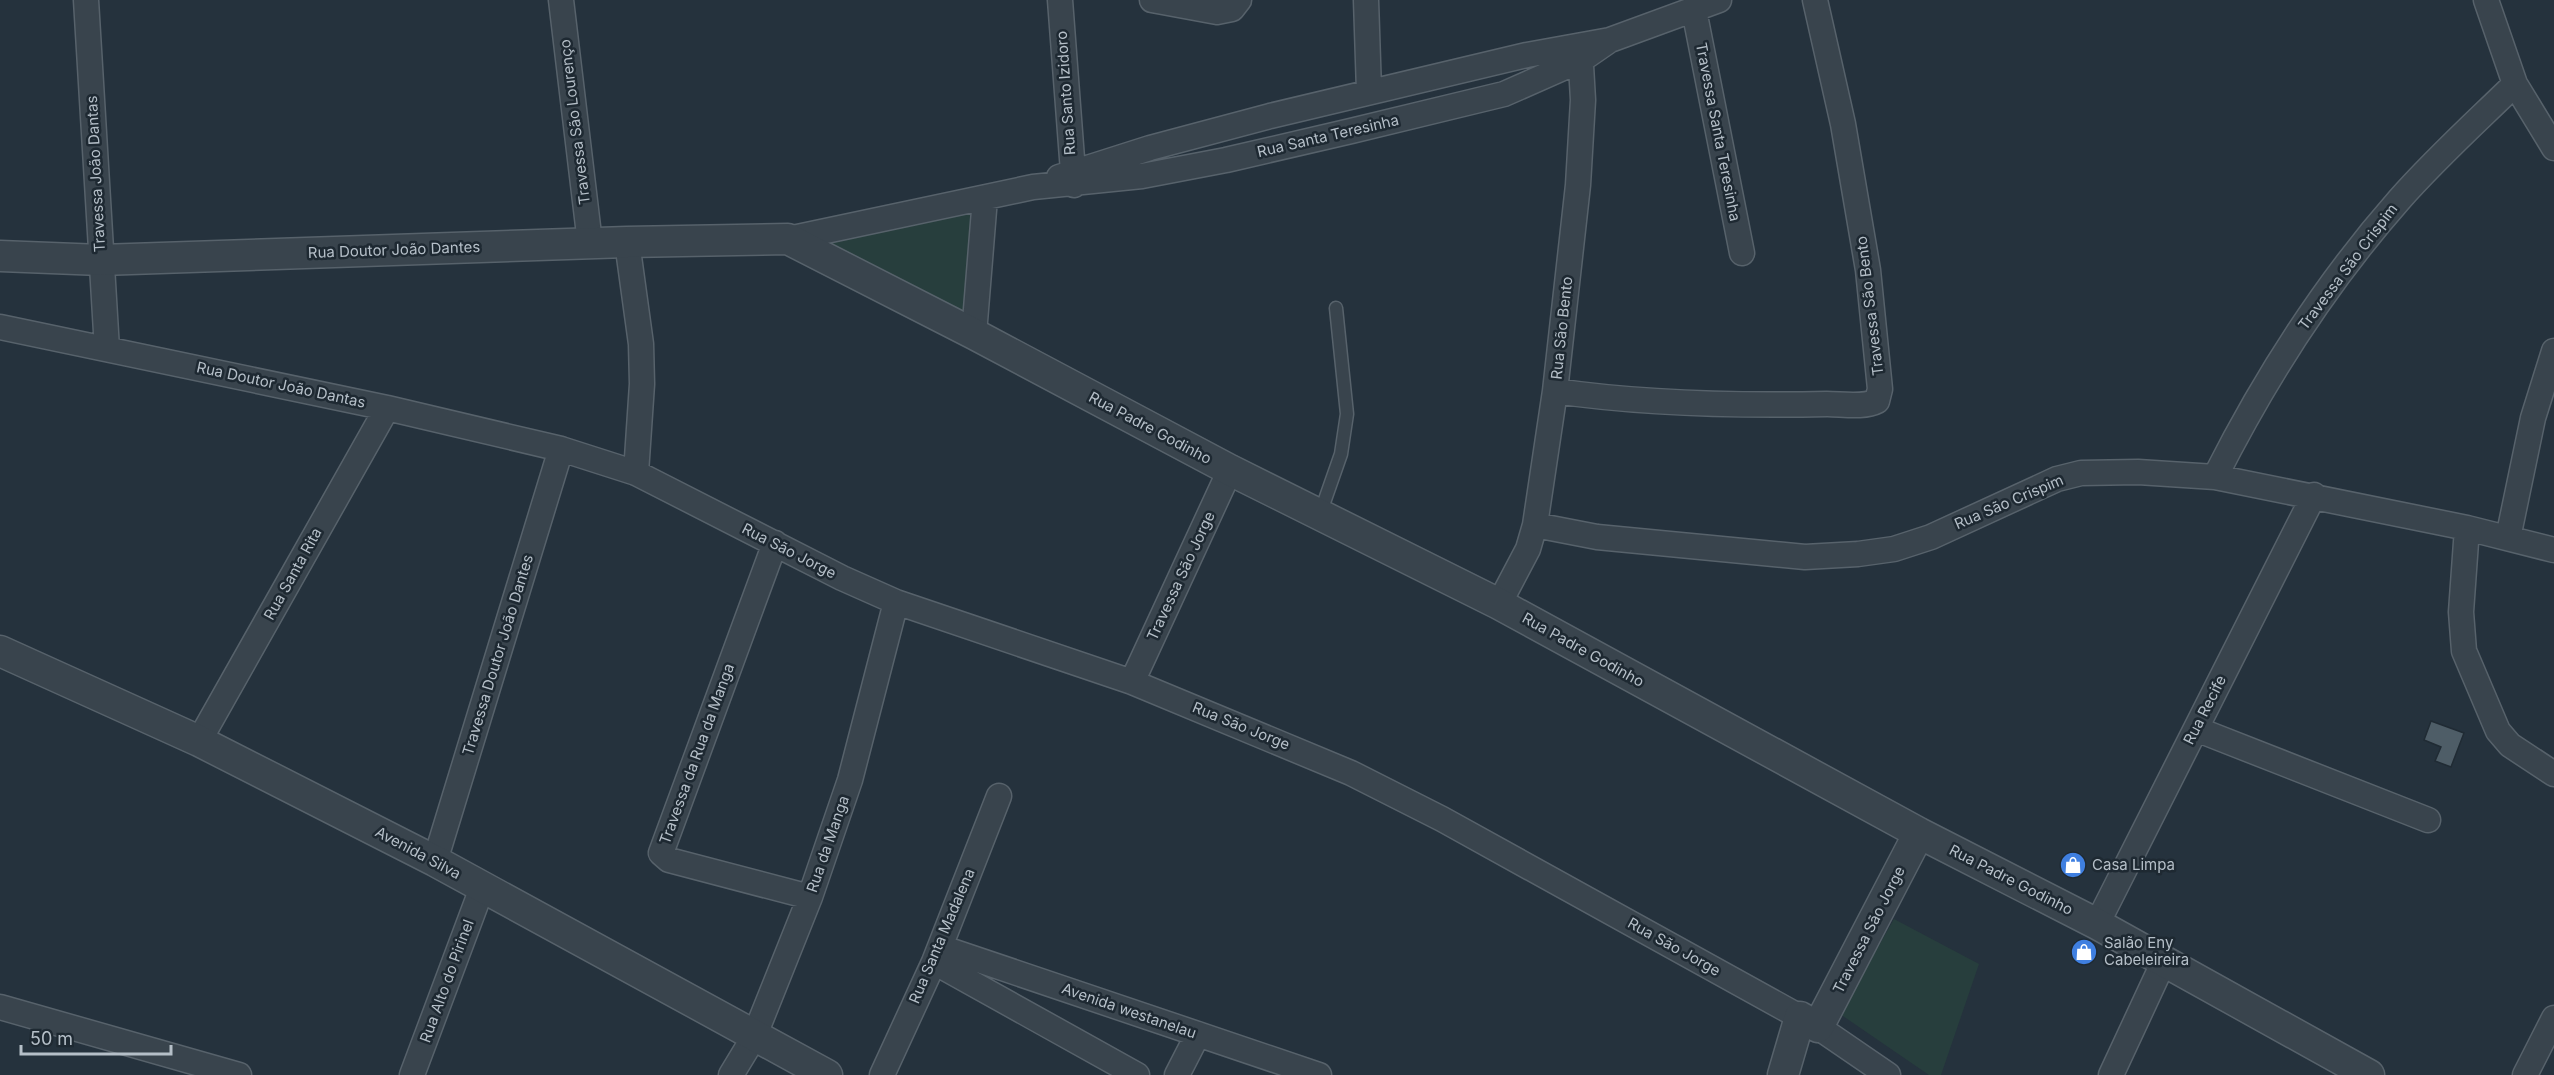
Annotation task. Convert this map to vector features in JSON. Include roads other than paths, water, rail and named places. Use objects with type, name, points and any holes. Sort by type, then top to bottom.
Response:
[{"type":"street","name":"Travessa João Dantas","points":[[86,0],[107,349]]},
{"type":"street","name":"Travessa São Lourenço","points":[[561,0],[590,243]]},
{"type":"street","name":"Rua Santo Izidoro","points":[[1060,0],[1073,178]]},
{"type":"street","points":[[1152,0],[1217,12],[1232,9],[1239,0]]},
{"type":"street","points":[[1366,0],[1369,92]]},
{"type":"street","name":"Rua Santa Teresinha","points":[[1073,178],[1226,160],[1504,94],[1581,52],[1719,0]]},
{"type":"street","name":"Travessa São Bento","points":[[1555,391],[1622,401],[1670,404],[1807,405],[1878,401],[1880,389],[1868,270],[1843,124],[1815,0]]},
{"type":"street","points":[[2486,0],[2514,84],[2554,148]]},
{"type":"street","name":"Travessa Santa Teresinha","points":[[1694,10],[1742,253]]},
{"type":"street","name":"Rua Santa Teresinha","points":[[788,239],[1073,178],[1270,116],[1369,92],[1581,52]]},
{"type":"street","name":"Rua São Bento","points":[[1499,604],[1528,549],[1535,525],[1555,391],[1578,186],[1583,100],[1581,52]]},
{"type":"street","name":"Travessa São Crispim","points":[[2215,477],[2249,410],[2314,308],[2399,201],[2514,84]]},
{"type":"street","points":[[974,334],[985,198]]},
{"type":"street","name":"Rua Doutor João Dantes","points":[[0,256],[101,260],[590,243],[788,239]]},
{"type":"street","name":"Rua Padre Godinho","points":[[788,239],[974,334],[1230,470],[1499,604],[1919,833],[2097,924],[2369,1075]]},
{"type":"street","points":[[627,242],[641,344],[642,384],[636,473]]},
{"type":"street","name":"Rua Doutor João Dantas","points":[[0,327],[387,408],[561,449]]},
{"type":"street","points":[[2508,538],[2533,418],[2554,351]]},
{"type":"street","name":"Rua Santa Rita","points":[[199,741],[387,408]]},
{"type":"street","name":"Rua São Jorge","points":[[561,449],[636,473],[896,602],[1132,682],[1266,736],[1361,778],[1442,819],[1809,1022],[1888,1075]]},
{"type":"street","name":"Travessa Doutor João Dantes","points":[[435,861],[561,449]]},
{"type":"street","name":"Travessa São Jorge","points":[[1132,682],[1230,470]]},
{"type":"street","name":"Rua São Crispim","points":[[1535,525],[1597,537],[1805,556],[1858,554],[1894,549],[1931,537],[2057,479],[2081,473],[2138,472],[2215,477],[2313,495],[2468,528],[2554,550]]},
{"type":"street","name":"Rua Recife","points":[[2097,924],[2313,495]]},
{"type":"street","points":[[2468,528],[2461,612],[2461,636],[2464,651],[2498,731],[2522,754],[2554,774]]},
{"type":"street","name":"Travessa da Rua da Manga","points":[[775,543],[661,853],[669,860],[810,897]]},
{"type":"street","name":"Rua da Manga","points":[[731,1075],[754,1037],[810,897],[850,780],[896,602]]},
{"type":"street","name":"Avenida Silva","points":[[0,651],[199,741],[435,861],[827,1075]]},
{"type":"street","points":[[2196,729],[2428,820]]},
{"type":"street","name":"Rua Santa Madalena","points":[[882,1075],[937,954],[999,796]]},
{"type":"street","name":"Travessa São Jorge","points":[[1809,1022],[1919,833]]},
{"type":"street","name":"Rua Alto do Pirinel","points":[[412,1075],[482,888]]},
{"type":"street","points":[[937,954],[1137,1075]]},
{"type":"street","name":"Avenida westanelau","points":[[937,954],[1198,1034],[1319,1075]]},
{"type":"street","points":[[2111,1075],[2164,961]]},
{"type":"street","points":[[0,1006],[239,1075]]},
{"type":"street","points":[[2525,1075],[2554,1018]]},
{"type":"street","points":[[1783,1075],[1809,1022]]},
{"type":"street","points":[[1177,1075],[1198,1034]]},
{"type":"lane","points":[[1320,515],[1341,454],[1347,414],[1336,308]]},
{"type":"place","name":"Casa Limpa","points":[[2073,865]]},
{"type":"place","name":"Salão Eny Cabeleireira","points":[[2084,952]]}]
